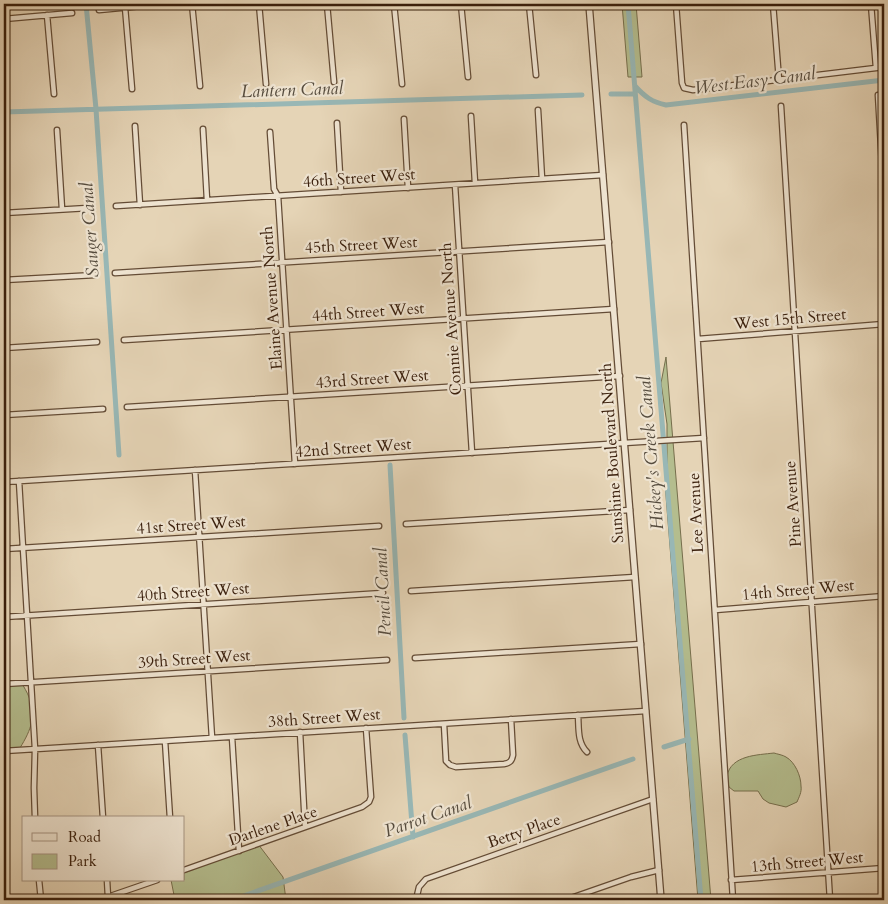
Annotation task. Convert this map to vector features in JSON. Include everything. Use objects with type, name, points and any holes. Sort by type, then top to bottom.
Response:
[{"type":"street","points":[[98,10],[163,4]]},
{"type":"street","points":[[192,4],[200,86]]},
{"type":"street","points":[[259,4],[266,84]]},
{"type":"street","points":[[326,4],[334,82]]},
{"type":"street","points":[[394,4],[402,84]]},
{"type":"street","points":[[462,4],[468,77]]},
{"type":"street","points":[[529,4],[536,75]]},
{"type":"street","name":"Sunshine Boulevard North","points":[[589,4],[661,900]]},
{"type":"street","points":[[676,4],[682,83],[684,88],[693,90],[884,67]]},
{"type":"street","points":[[773,4],[779,80]]},
{"type":"street","points":[[871,4],[876,68]]},
{"type":"street","points":[[125,8],[132,89]]},
{"type":"street","points":[[4,19],[72,13]]},
{"type":"street","points":[[47,15],[54,94]]},
{"type":"street","points":[[878,95],[884,200]]},
{"type":"street","name":"Pine Avenue","points":[[781,106],[830,900]]},
{"type":"street","points":[[538,110],[542,179]]},
{"type":"street","points":[[471,116],[475,183]]},
{"type":"street","points":[[404,119],[408,188]]},
{"type":"street","points":[[337,123],[341,192]]},
{"type":"street","name":"Lee Avenue","points":[[684,125],[732,900]]},
{"type":"street","points":[[135,126],[140,205]]},
{"type":"street","points":[[203,129],[207,200]]},
{"type":"street","points":[[57,130],[62,209]]},
{"type":"street","name":"Elaine Avenue North","points":[[270,132],[274,189],[278,196],[295,464]]},
{"type":"street","name":"46th Street West","points":[[116,206],[603,176]]},
{"type":"street","name":"Connie Avenue North","points":[[455,185],[472,452]]},
{"type":"street","points":[[4,213],[88,208]]},
{"type":"street","name":"45th Street West","points":[[115,273],[609,242]]},
{"type":"street","points":[[4,280],[95,275]]},
{"type":"street","name":"44th Street West","points":[[124,340],[614,309]]},
{"type":"street","name":"West 15th Street","points":[[698,339],[884,324]]},
{"type":"street","points":[[4,348],[97,342]]},
{"type":"street","name":"43rd Street West","points":[[127,407],[620,376]]},
{"type":"street","points":[[4,415],[103,409]]},
{"type":"street","name":"42nd Street West","points":[[4,482],[704,438]]},
{"type":"street","points":[[195,470],[212,738]]},
{"type":"street","points":[[19,481],[35,749],[35,816]]},
{"type":"street","points":[[406,524],[630,510]]},
{"type":"street","name":"41st Street West","points":[[4,549],[379,526]]},
{"type":"street","points":[[410,591],[635,577]]},
{"type":"street","name":"40th Street West","points":[[4,617],[383,593]]},
{"type":"street","name":"14th Street West","points":[[714,610],[884,596]]},
{"type":"street","points":[[415,658],[641,644]]},
{"type":"street","name":"39th Street West","points":[[4,684],[387,660]]},
{"type":"street","name":"38th Street West","points":[[4,751],[646,711]]},
{"type":"street","points":[[578,715],[581,744],[587,752]]},
{"type":"street","points":[[444,724],[446,761],[456,767],[509,763],[513,755],[511,720]]},
{"type":"street","name":"Darlene Place","points":[[185,870],[362,807],[369,802],[371,797],[366,728]]},
{"type":"street","points":[[300,732],[306,827]]},
{"type":"street","points":[[232,737],[239,851]]},
{"type":"street","points":[[166,741],[170,816]]},
{"type":"street","points":[[98,745],[103,816]]},
{"type":"street","name":"Betty Place","points":[[416,900],[419,887],[426,879],[653,799]]},
{"type":"street","name":"13th Street West","points":[[731,880],[884,868]]},
{"type":"street","points":[[565,900],[646,872],[659,870]]},
{"type":"street","points":[[39,882],[40,900]]},
{"type":"street","points":[[107,882],[108,897]]},
{"type":"street","points":[[99,900],[151,882]]},
{"type":"street","points":[[587,893],[588,900]]},
{"type":"green space","points":[[622,4],[636,4],[642,77],[628,77]]},
{"type":"green space","points":[[666,357],[711,900],[698,900],[665,483],[667,479],[667,424],[661,383]]},
{"type":"green space","points":[[21,682],[32,704],[31,725],[18,751],[4,751],[4,683]]},
{"type":"green space","points":[[774,753],[789,759],[797,770],[801,788],[797,802],[786,807],[769,803],[763,799],[758,791],[734,791],[729,787],[727,776],[730,769],[739,760],[746,757]]},
{"type":"green space","points":[[258,844],[283,877],[286,900],[175,900],[171,882],[185,882],[185,873]]},
{"type":"waterway","name":"Sauger Canal","points":[[86,4],[96,109],[119,455]]},
{"type":"waterway","name":"Hickey's Creek Canal","points":[[628,4],[701,900]]},
{"type":"waterway","name":"West Easy Canal","points":[[635,86],[649,98],[666,105],[884,80]]},
{"type":"waterway","name":"Lantern Canal","points":[[611,94],[635,94]]},
{"type":"waterway","name":"Lantern Canal","points":[[4,112],[582,95]]},
{"type":"waterway","name":"Pencil Canal","points":[[390,465],[404,718]]},
{"type":"waterway","name":"Pencil Canal","points":[[405,735],[413,837]]},
{"type":"waterway","name":"Parrot Canal","points":[[664,747],[689,739]]},
{"type":"waterway","name":"Parrot Canal","points":[[232,900],[633,759]]}]
